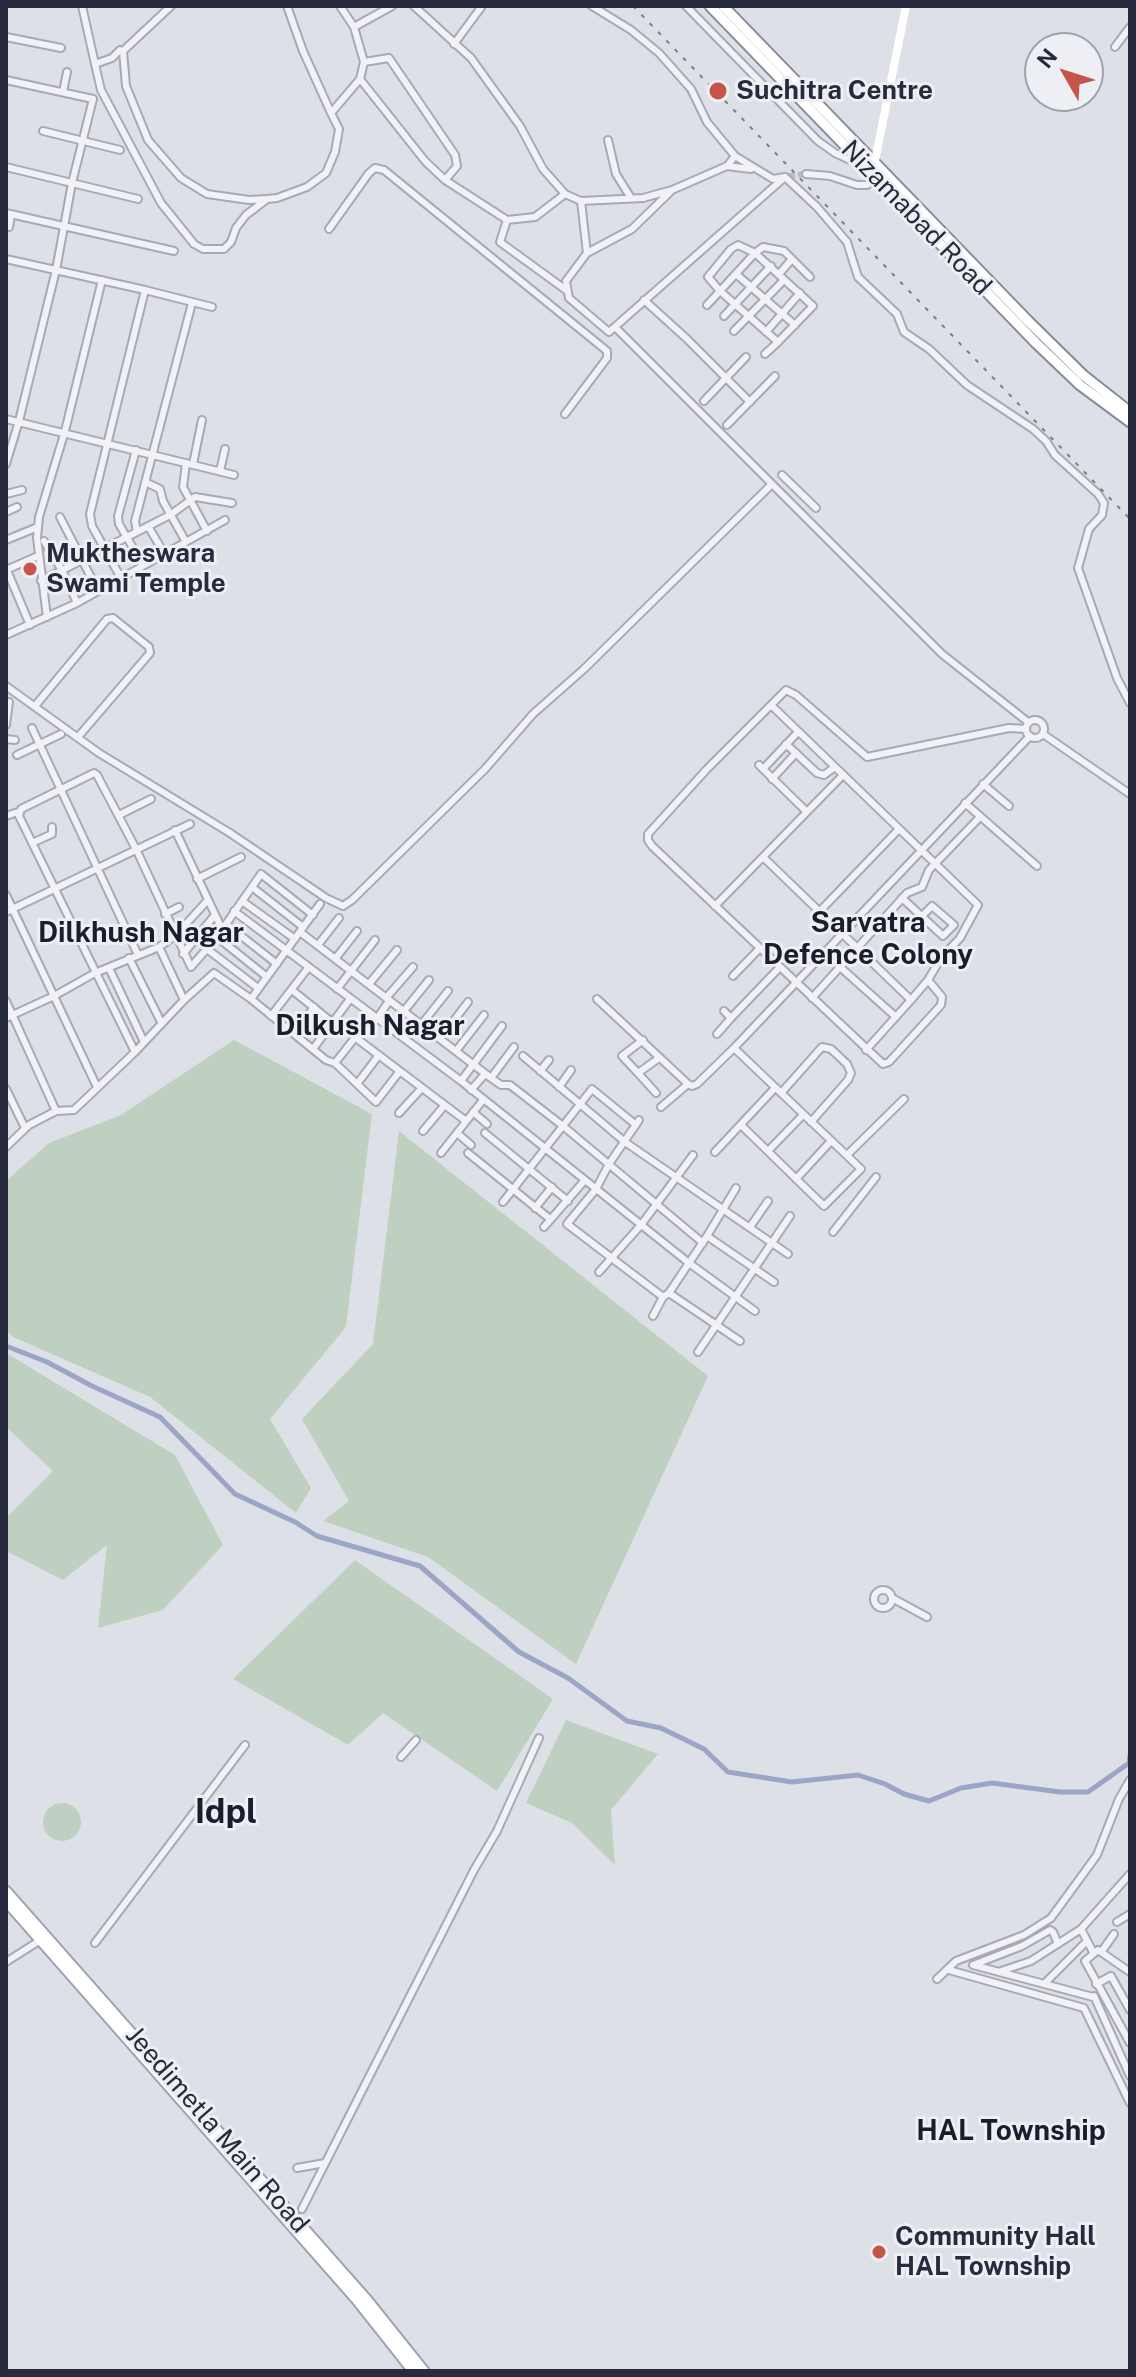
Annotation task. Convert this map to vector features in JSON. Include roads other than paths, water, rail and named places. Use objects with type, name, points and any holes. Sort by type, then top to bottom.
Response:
[{"type":"main road","name":"Nizamabad Road","points":[[710,6],[872,164],[879,178],[1083,375],[1130,412]]},
{"type":"main road","name":"Nizamabad Road","points":[[723,6],[1069,374],[1130,422]]},
{"type":"main road","points":[[872,164],[906,6]]},
{"type":"main road","name":"Jeedimetla Main Road","points":[[6,1891],[368,2301],[424,2371]]},
{"type":"main road","name":"Jeedimetla Main Road","points":[[6,1901],[356,2299],[413,2371]]},
{"type":"street","points":[[82,6],[101,90],[161,203],[194,244],[203,249],[224,249],[246,215],[267,199]]},
{"type":"street","points":[[95,64],[123,51],[171,6]]},
{"type":"street","points":[[123,51],[126,86],[148,140],[181,178],[207,194],[249,200],[277,198],[307,187],[326,173],[335,152],[339,129],[303,51],[287,6]]},
{"type":"street","points":[[331,113],[360,79],[364,62],[354,27],[340,6]]},
{"type":"street","points":[[354,27],[392,6]]},
{"type":"street","points":[[414,6],[471,58],[520,126],[543,169],[565,194],[581,201],[631,198],[672,190],[727,166],[735,156]]},
{"type":"street","points":[[454,44],[482,6]]},
{"type":"street","points":[[592,6],[631,30],[659,53],[691,89],[707,122],[735,156],[773,179],[787,177]]},
{"type":"street","points":[[686,6],[818,141],[843,157],[872,164]]},
{"type":"street","points":[[1115,47],[1130,27]]},
{"type":"street","points":[[6,37],[61,48]]},
{"type":"street","points":[[364,62],[389,58],[455,155],[457,166],[445,180]]},
{"type":"street","points":[[63,92],[67,72]]},
{"type":"street","points":[[360,79],[425,161],[445,180],[507,220],[535,217],[565,194]]},
{"type":"street","points":[[6,80],[93,99],[72,183],[56,270],[6,464]]},
{"type":"street","points":[[43,131],[120,150]]},
{"type":"street","points":[[608,140],[616,174],[631,198]]},
{"type":"street","points":[[727,166],[754,169]]},
{"type":"street","points":[[6,167],[138,199]]},
{"type":"street","points":[[329,229],[369,173],[375,168],[384,170],[607,351],[607,358],[565,414]]},
{"type":"street","points":[[806,174],[830,176],[857,185],[867,185],[879,178]]},
{"type":"street","points":[[600,343],[644,300],[787,177]]},
{"type":"street","points":[[787,177],[847,242],[858,277],[897,314],[904,332],[929,349],[967,385],[1033,429],[1104,503],[1102,515],[1089,529],[1078,568],[1117,678],[1130,703]]},
{"type":"street","points":[[672,190],[632,229],[587,253],[566,281],[569,298],[612,330],[942,654],[1035,738],[1043,734]]},
{"type":"street","points":[[581,201],[587,253]]},
{"type":"street","points":[[9,227],[8,214],[174,251]]},
{"type":"street","points":[[507,220],[500,242],[566,290]]},
{"type":"street","points":[[765,354],[778,342],[795,325],[813,306],[771,266],[738,245],[708,277],[778,342]]},
{"type":"street","points":[[707,305],[763,247],[784,251],[810,277]]},
{"type":"street","points":[[6,259],[212,307]]},
{"type":"street","points":[[734,331],[766,299],[792,259]]},
{"type":"street","points":[[724,316],[771,266]]},
{"type":"street","points":[[736,274],[795,325]]},
{"type":"street","points":[[47,617],[38,556],[38,527],[102,280]]},
{"type":"street","points":[[121,578],[92,526],[90,514],[145,290]]},
{"type":"street","points":[[766,332],[800,293]]},
{"type":"street","points":[[644,300],[750,402]]},
{"type":"street","points":[[137,532],[135,521],[192,303]]},
{"type":"street","points":[[704,401],[746,357]]},
{"type":"street","points":[[727,425],[775,376]]},
{"type":"street","points":[[6,419],[65,431],[234,475]]},
{"type":"street","points":[[202,420],[183,483],[207,531]]},
{"type":"street","points":[[220,471],[225,449]]},
{"type":"street","points":[[136,450],[118,516],[143,565]]},
{"type":"street","points":[[782,475],[816,508]]},
{"type":"street","points":[[145,482],[160,489],[170,515],[186,542]]},
{"type":"street","points":[[6,686],[78,737],[343,906],[485,769],[533,714],[584,669],[772,484]]},
{"type":"street","points":[[6,494],[22,490]]},
{"type":"street","points":[[41,581],[170,515],[190,500],[200,496],[232,503]]},
{"type":"street","points":[[6,512],[17,507]]},
{"type":"street","points":[[60,517],[98,591]]},
{"type":"street","points":[[6,635],[77,603],[225,520]]},
{"type":"street","points":[[148,526],[164,553]]},
{"type":"street","points":[[6,540],[38,527]]},
{"type":"street","points":[[44,541],[77,603]]},
{"type":"street","points":[[30,625],[6,569],[38,556]]},
{"type":"street","points":[[35,706],[107,619],[113,618],[149,647],[150,653],[78,737]]},
{"type":"street","points":[[928,980],[942,997],[937,1011],[887,1064],[877,1061],[652,846],[648,834],[783,692],[790,691],[867,757],[1009,728],[1028,729]]},
{"type":"street","points":[[6,725],[9,702]]},
{"type":"street","points":[[771,705],[978,905],[960,938],[941,958],[928,980],[866,1050]]},
{"type":"street","points":[[597,999],[688,1084],[697,1084],[922,850],[1028,729],[1040,723],[1044,727],[1043,734]]},
{"type":"street","points":[[32,728],[138,955]]},
{"type":"street","points":[[798,732],[761,767],[807,812]]},
{"type":"street","points":[[17,755],[61,734]]},
{"type":"street","points":[[1043,734],[1130,794]]},
{"type":"street","points":[[6,739],[15,740]]},
{"type":"street","points":[[786,744],[820,775],[835,767]]},
{"type":"street","points":[[772,779],[796,753]]},
{"type":"street","points":[[6,816],[96,774],[136,849],[191,967],[217,937],[261,874],[313,915]]},
{"type":"street","points":[[715,906],[843,775]]},
{"type":"street","points":[[983,784],[1009,806]]},
{"type":"street","points":[[119,815],[151,799]]},
{"type":"street","points":[[965,803],[1037,866]]},
{"type":"street","points":[[18,812],[135,1052]]},
{"type":"street","points":[[812,998],[902,898],[922,887],[927,874],[979,818]]},
{"type":"street","points":[[9,910],[190,824]]},
{"type":"street","points":[[32,843],[54,833],[52,827]]},
{"type":"street","points":[[820,911],[899,829]]},
{"type":"street","points":[[175,830],[215,915],[224,926],[277,964]]},
{"type":"street","points":[[197,879],[241,857]]},
{"type":"street","points":[[763,857],[911,1000]]},
{"type":"street","points":[[252,887],[299,933]]},
{"type":"street","points":[[6,895],[9,910],[97,1087]]},
{"type":"street","points":[[902,898],[943,936],[954,925],[932,906],[922,916]]},
{"type":"street","points":[[9,1016],[95,973],[159,947],[175,936],[207,901]]},
{"type":"street","points":[[242,901],[318,945],[488,1076],[503,1086],[510,1085],[656,1204],[705,1240],[774,1282]]},
{"type":"street","points":[[251,999],[320,904]]},
{"type":"street","points":[[165,914],[179,907]]},
{"type":"street","points":[[234,911],[461,1081],[689,1263],[755,1311]]},
{"type":"street","points":[[183,954],[215,915]]},
{"type":"street","points":[[318,945],[339,918]]},
{"type":"street","points":[[335,959],[357,931]]},
{"type":"street","points":[[217,937],[267,977]]},
{"type":"street","points":[[337,989],[375,940]]},
{"type":"street","points":[[159,947],[184,1000]]},
{"type":"street","points":[[733,976],[760,948]]},
{"type":"street","points":[[207,949],[258,988]]},
{"type":"street","points":[[369,984],[397,950]]},
{"type":"street","points":[[129,958],[161,1022]]},
{"type":"street","points":[[335,1063],[413,967]]},
{"type":"street","points":[[717,1034],[780,967]]},
{"type":"street","points":[[840,967],[896,1017]]},
{"type":"street","points":[[109,968],[144,1042]]},
{"type":"street","points":[[271,1016],[308,968]]},
{"type":"street","points":[[6,1147],[25,1128],[56,1111],[74,1110],[214,973],[335,1063],[376,1102],[400,1071]]},
{"type":"street","points":[[404,1011],[429,980]]},
{"type":"street","points":[[292,990],[333,1023]]},
{"type":"street","points":[[421,1025],[448,991]]},
{"type":"street","points":[[313,1049],[350,999]]},
{"type":"street","points":[[6,1001],[9,1016],[56,1111]]},
{"type":"street","points":[[440,1039],[468,1002]]},
{"type":"street","points":[[295,1034],[314,1007]]},
{"type":"street","points":[[724,1011],[731,1018]]},
{"type":"street","points":[[456,1051],[484,1015]]},
{"type":"street","points":[[461,1081],[502,1026]]},
{"type":"street","points":[[356,1038],[466,1121]]},
{"type":"street","points":[[643,1040],[622,1056],[656,1093]]},
{"type":"street","points":[[471,1090],[514,1047]]},
{"type":"street","points":[[715,1152],[822,1047],[831,1049],[847,1064],[851,1073],[811,1122]]},
{"type":"street","points":[[734,1048],[861,1169],[824,1206],[741,1125]]},
{"type":"street","points":[[357,1084],[379,1055]]},
{"type":"street","points":[[523,1056],[625,1142],[788,1254]]},
{"type":"street","points":[[638,1073],[659,1058]]},
{"type":"street","points":[[540,1071],[549,1060]]},
{"type":"street","points":[[559,1087],[571,1070]]},
{"type":"street","points":[[661,1107],[688,1084]]},
{"type":"street","points":[[6,1089],[25,1128]]},
{"type":"street","points":[[399,1113],[421,1089]]},
{"type":"street","points":[[503,1202],[592,1089],[637,1123],[596,1189],[567,1224],[666,1295],[740,1341]]},
{"type":"street","points":[[847,1155],[904,1099]]},
{"type":"street","points":[[441,1153],[483,1100]]},
{"type":"street","points":[[423,1131],[444,1106]]},
{"type":"street","points":[[6,1117],[15,1109]]},
{"type":"street","points":[[473,1112],[487,1124]]},
{"type":"street","points":[[768,1151],[802,1116]]},
{"type":"street","points":[[457,1133],[513,1190],[550,1219]]},
{"type":"street","points":[[485,1133],[568,1201]]},
{"type":"street","points":[[796,1179],[831,1141]]},
{"type":"street","points":[[599,1272],[641,1225],[693,1155]]},
{"type":"street","points":[[833,1232],[876,1177]]},
{"type":"street","points":[[544,1227],[585,1180]]},
{"type":"street","points":[[535,1208],[552,1187]]},
{"type":"street","points":[[653,1316],[724,1211],[736,1188]]},
{"type":"street","points":[[750,1227],[768,1201]]},
{"type":"street","points":[[698,1352],[790,1216]]},
{"type":"street","points":[[892,1598],[927,1617]]},
{"type":"street","points":[[302,2209],[474,1870],[497,1831],[539,1738]]},
{"type":"street","points":[[401,1757],[416,1740]]},
{"type":"street","points":[[95,1943],[245,1745]]},
{"type":"street","points":[[937,1979],[956,1961],[1024,1935],[1051,1918],[1097,1855],[1115,1808],[1130,1780]]},
{"type":"street","points":[[1001,1971],[1026,1964],[1081,1929],[1130,1874]]},
{"type":"street","points":[[1117,1922],[1130,1914]]},
{"type":"street","points":[[1081,1929],[1093,1952]]},
{"type":"street","points":[[973,1965],[1022,1946],[1050,1930],[1058,1944]]},
{"type":"street","points":[[1102,1951],[1114,1934]]},
{"type":"street","points":[[6,1962],[39,1941]]},
{"type":"street","points":[[1044,1984],[1087,1941]]},
{"type":"street","points":[[1130,1972],[1102,1951],[1093,1952],[1085,1961],[1130,2043]]},
{"type":"street","points":[[964,1957],[973,1965],[1093,1997],[1101,1993]]},
{"type":"street","points":[[949,1970],[1084,2008],[1130,2103]]},
{"type":"street","points":[[1096,1984],[1111,1976],[1130,2010]]},
{"type":"street","points":[[1093,1997],[1130,2076]]},
{"type":"street","points":[[297,2168],[325,2163]]},
{"type":"waterway","points":[[6,1346],[47,1362],[160,1417],[235,1494],[295,1522],[317,1536],[420,1566],[519,1652],[568,1678],[627,1721],[661,1728],[704,1749],[728,1772],[792,1782],[858,1775],[929,1801],[961,1788],[992,1783],[1060,1792],[1088,1792],[1129,1763],[1130,1755]]},
{"type":"tunnel","points":[[789,176],[806,174]]},
{"type":"railway","points":[[633,6],[1130,519]]},
{"type":"place","name":"Suchitra Centre","points":[[718,91]]},
{"type":"place","name":"Muktheswara Swami Temple","points":[[30,569]]},
{"type":"place","name":"Community Hall HAL Township","points":[[879,2252]]},
{"type":"district","name":"Dilkhush Nagar","points":[[141,933]]},
{"type":"district","name":"Sarvatra Defence Colony","points":[[868,939]]},
{"type":"district","name":"Dilkush Nagar","points":[[370,1026]]},
{"type":"district","name":"Idpl","points":[[226,1813]]},
{"type":"district","name":"HAL Township","points":[[1011,2131]]}]
